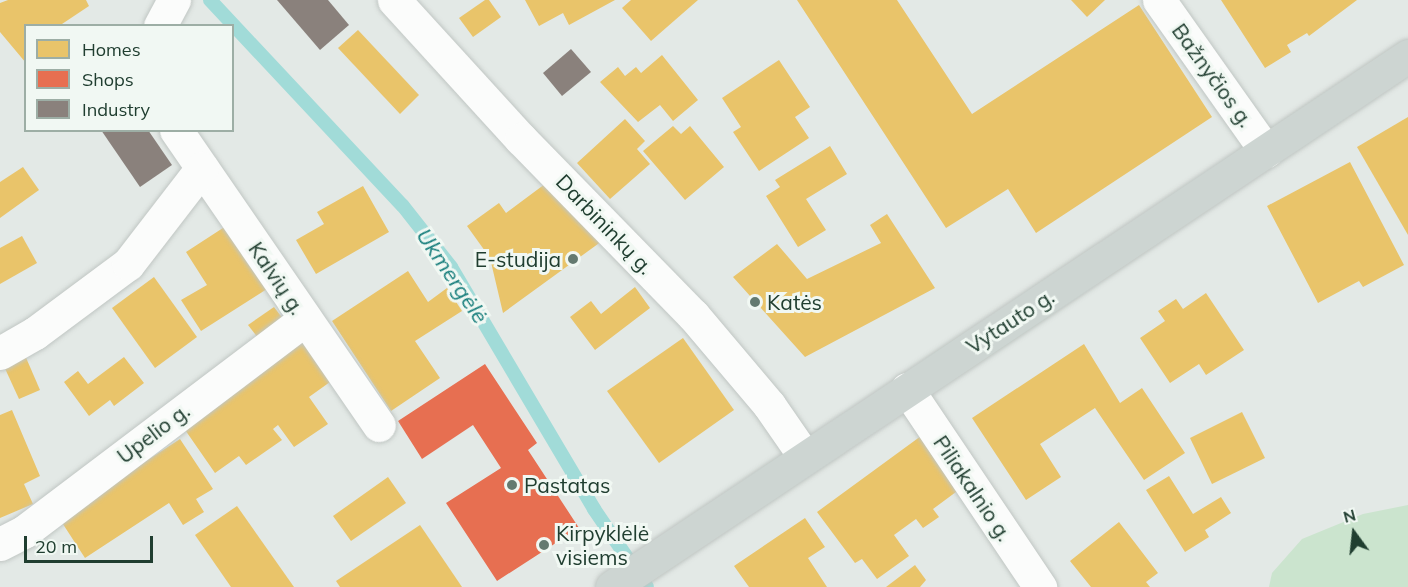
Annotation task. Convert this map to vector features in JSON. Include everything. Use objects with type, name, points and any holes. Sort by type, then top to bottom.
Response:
[{"type":"main road","name":"Vytauto g.","points":[[617,584],[1408,56]]},
{"type":"street","points":[[161,24],[174,0]]},
{"type":"street","name":"Darbininkų g.","points":[[394,0],[521,139],[693,315],[769,405],[805,457]]},
{"type":"street","name":"Bažnyčios g.","points":[[1159,0],[1266,151]]},
{"type":"street","name":"Kalvių g.","points":[[177,132],[379,425]]},
{"type":"street","points":[[0,353],[35,333],[128,264],[202,168]]},
{"type":"street","name":"Upelio g.","points":[[0,544],[25,531],[305,319]]},
{"type":"street","name":"Piliakalnio g.","points":[[907,389],[1040,587]]},
{"type":"green space","points":[[1408,505],[1408,587],[1269,587],[1272,573],[1302,539],[1363,514]]},
{"type":"building: Homes","points":[[8,0],[86,0],[89,6],[62,24],[24,24],[24,61],[0,32],[0,3]]},
{"type":"building: Homes","points":[[485,0],[489,0],[501,17],[473,37],[459,18]]},
{"type":"building: Homes","points":[[525,0],[615,0],[569,25],[563,13],[539,26]]},
{"type":"building: Homes","points":[[631,0],[698,0],[651,41],[622,8]]},
{"type":"building: Homes","points":[[797,0],[897,0],[972,114],[1139,5],[1212,117],[1036,233],[1008,189],[946,228]]},
{"type":"building: Homes","points":[[1071,0],[1105,0],[1087,17]]},
{"type":"building: Homes","points":[[1221,0],[1357,0],[1309,36],[1307,33],[1287,45],[1291,52],[1265,68]]},
{"type":"building: Homes","points":[[358,30],[419,95],[400,114],[338,48]]},
{"type":"building: Homes","points":[[662,55],[698,100],[673,121],[660,105],[638,122],[600,82],[618,67],[625,76],[636,67],[641,73]]},
{"type":"building: Homes","points":[[779,60],[810,107],[795,117],[809,138],[759,171],[733,132],[741,127],[722,98]]},
{"type":"building: Homes","points":[[1408,117],[1408,235],[1357,147]]},
{"type":"building: Homes","points":[[625,119],[645,141],[637,149],[650,164],[610,199],[577,163]]},
{"type":"building: Homes","points":[[673,126],[681,134],[690,126],[724,167],[685,200],[643,151]]},
{"type":"building: Homes","points":[[830,146],[847,174],[806,199],[826,230],[798,247],[766,196],[780,187],[775,180]]},
{"type":"building: Homes","points":[[1350,162],[1404,265],[1363,287],[1359,281],[1318,303],[1267,206]]},
{"type":"building: Homes","points":[[23,167],[39,190],[0,218],[0,182]]},
{"type":"building: Homes","points":[[549,181],[602,241],[503,313],[490,258],[467,226],[499,203],[506,213]]},
{"type":"building: Homes","points":[[363,186],[389,232],[316,274],[296,240],[324,224],[317,212]]},
{"type":"building: Homes","points":[[887,214],[935,288],[805,357],[733,277],[777,244],[807,279],[881,243],[870,225]]},
{"type":"building: Homes","points":[[226,226],[267,289],[201,331],[181,300],[207,285],[186,252]]},
{"type":"building: Homes","points":[[22,236],[37,263],[0,284],[0,248]]},
{"type":"building: Homes","points":[[408,271],[428,302],[447,288],[462,311],[415,341],[440,378],[391,411],[332,321]]},
{"type":"building: Homes","points":[[154,277],[197,337],[155,368],[112,308]]},
{"type":"building: Homes","points":[[635,287],[650,308],[595,350],[570,317],[591,301],[601,314]]},
{"type":"building: Homes","points":[[1206,293],[1244,350],[1206,375],[1199,364],[1170,383],[1140,338],[1165,321],[1158,311],[1176,299],[1183,309]]},
{"type":"building: Homes","points":[[274,307],[287,324],[262,343],[248,325]]},
{"type":"building: Homes","points":[[683,338],[734,410],[659,463],[607,391]]},
{"type":"building: Homes","points":[[302,341],[330,382],[309,397],[328,424],[294,447],[278,425],[273,429],[282,440],[246,465],[239,456],[215,473],[181,424]]},
{"type":"building: Homes","points":[[1084,344],[1120,403],[1142,388],[1185,453],[1144,480],[1095,408],[1040,444],[1061,477],[1026,500],[972,418]]},
{"type":"building: Homes","points":[[24,353],[40,390],[19,399],[2,362]]},
{"type":"building: Homes","points":[[124,357],[144,383],[114,406],[110,400],[89,416],[64,382],[78,371],[88,384]]},
{"type":"building: Homes","points":[[12,410],[40,476],[24,484],[33,504],[0,518],[0,415]]},
{"type":"building: Homes","points":[[1242,412],[1265,458],[1212,484],[1190,438]]},
{"type":"building: Homes","points":[[921,436],[960,489],[933,509],[939,517],[923,528],[916,519],[894,535],[909,556],[877,579],[862,559],[855,563],[817,512]]},
{"type":"building: Homes","points":[[180,439],[213,489],[196,499],[204,512],[183,525],[169,503],[85,558],[59,518]]},
{"type":"building: Homes","points":[[1169,476],[1193,514],[1221,497],[1231,513],[1205,530],[1209,537],[1185,552],[1146,490]]},
{"type":"building: Homes","points":[[388,477],[406,503],[351,541],[333,516]]},
{"type":"building: Homes","points":[[237,506],[294,587],[231,587],[195,535]]},
{"type":"building: Homes","points":[[805,518],[825,547],[808,558],[827,587],[749,587],[734,566]]},
{"type":"building: Homes","points":[[1119,522],[1158,573],[1146,582],[1150,587],[1091,587],[1070,561]]},
{"type":"building: Homes","points":[[420,525],[462,587],[340,587],[336,581]]},
{"type":"building: Homes","points":[[915,565],[926,580],[920,587],[886,587]]},
{"type":"building: Shops","name":"Pastatas","points":[[485,364],[537,443],[528,450],[579,528],[497,581],[446,503],[501,468],[473,425],[422,459],[398,421]]},
{"type":"building: Industry","points":[[277,0],[328,0],[349,25],[320,50]]},
{"type":"building: Industry","points":[[571,49],[591,72],[562,96],[543,73]]},
{"type":"building: Industry","points":[[102,132],[149,132],[172,165],[140,187]]},
{"type":"waterway","name":"Ukmergėlė","points":[[210,0],[232,24]]},
{"type":"waterway","name":"Ukmergėlė","points":[[234,26],[403,206],[451,267],[594,509],[647,587]]},
{"type":"place","name":"E-studija","points":[[573,259]]},
{"type":"place","name":"Katės","points":[[755,302]]},
{"type":"place","name":"Pastatas","points":[[512,485]]},
{"type":"place","name":"Kirpyklėlė visiems","points":[[544,545]]}]
